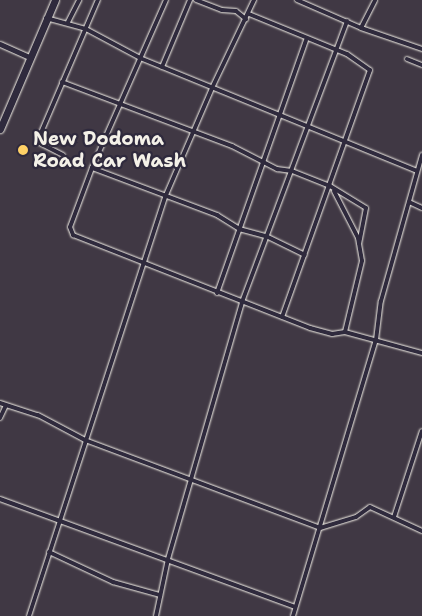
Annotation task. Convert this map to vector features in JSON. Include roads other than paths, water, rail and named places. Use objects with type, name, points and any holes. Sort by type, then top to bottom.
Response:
[{"type":"highway","points":[[0,129],[29,57],[55,0]]},
{"type":"street","points":[[68,22],[78,0]]},
{"type":"street","points":[[63,155],[37,144],[98,0]]},
{"type":"street","points":[[166,0],[118,105],[92,168],[71,231],[79,238],[282,317],[332,334],[345,332],[422,353]]},
{"type":"street","points":[[162,67],[190,0]]},
{"type":"street","points":[[196,0],[222,10],[236,11],[246,19]]},
{"type":"street","points":[[28,616],[166,196],[193,130],[254,0]]},
{"type":"street","points":[[361,28],[375,0]]},
{"type":"street","points":[[300,1],[347,20],[361,28],[422,49]]},
{"type":"street","points":[[248,14],[306,40],[335,50],[370,70],[346,143],[282,317]]},
{"type":"street","points":[[46,18],[68,22],[86,29],[140,58],[279,117],[417,171]]},
{"type":"street","points":[[156,616],[168,560],[242,302],[309,128],[347,20]]},
{"type":"street","points":[[342,33],[349,35]]},
{"type":"street","points":[[217,293],[306,40]]},
{"type":"street","points":[[0,44],[29,57]]},
{"type":"street","points":[[408,59],[422,64]]},
{"type":"street","points":[[62,82],[118,105],[193,130],[232,146],[263,164],[292,171],[330,186],[359,243]]},
{"type":"street","points":[[293,616],[376,340],[377,319],[422,155]]},
{"type":"street","points":[[92,168],[217,215],[239,229],[266,236],[305,255]]},
{"type":"street","points":[[334,191],[366,208],[359,243],[361,267],[345,332]]},
{"type":"street","points":[[409,202],[422,208]]},
{"type":"street","points":[[0,403],[38,415],[85,440],[320,528],[356,517],[370,506],[422,531]]},
{"type":"street","points":[[0,418],[6,405]]},
{"type":"street","points":[[394,518],[422,430]]},
{"type":"street","points":[[0,498],[295,607]]},
{"type":"street","points":[[50,552],[113,582],[160,595]]},
{"type":"place","name":"New Dodoma Road Car Wash","points":[[23,150]]}]
